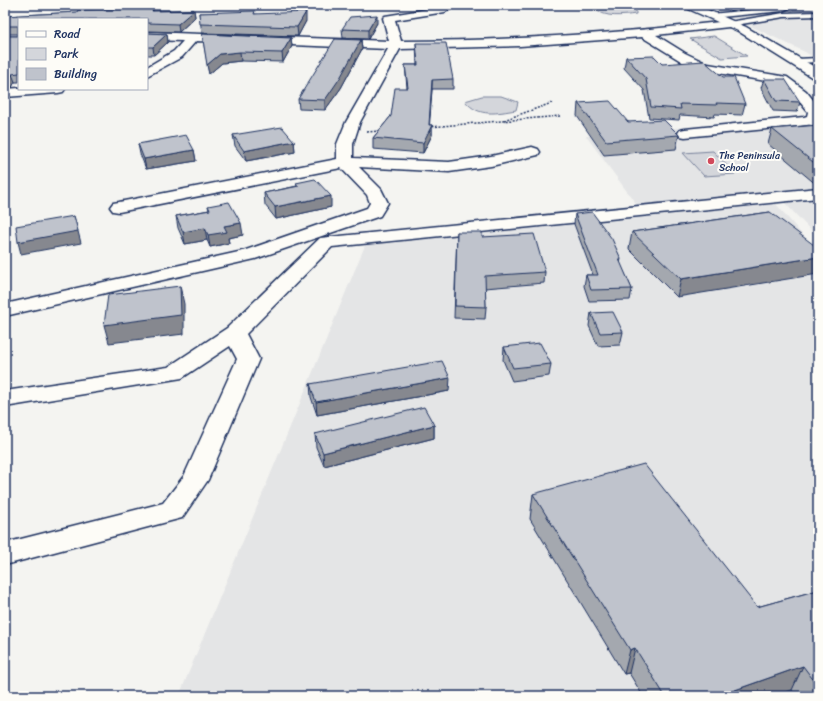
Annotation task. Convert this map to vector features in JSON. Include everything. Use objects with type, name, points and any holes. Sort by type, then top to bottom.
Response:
[{"type":"street","points":[[5,310],[248,255],[374,212],[379,203],[375,193],[345,162],[345,144],[367,94],[396,45],[389,18],[445,9],[445,5]]},
{"type":"street","points":[[688,5],[729,24],[797,61],[818,75]]},
{"type":"street","points":[[148,36],[396,45],[525,41],[644,33],[729,24]]},
{"type":"street","points":[[644,33],[694,63],[706,67],[782,80],[801,94],[815,112],[813,123],[686,133]]},
{"type":"street","points":[[148,71],[178,54],[193,37]]},
{"type":"street","points":[[5,94],[47,90]]},
{"type":"street","points":[[119,207],[345,162],[449,167],[491,161],[532,152]]},
{"type":"street","points":[[327,242],[818,193]]},
{"type":"street","points":[[5,399],[174,373],[235,333],[327,242],[349,230],[345,222]]},
{"type":"street","points":[[5,554],[172,511],[195,480],[248,359],[235,333]]},
{"type":"lane","points":[[711,16],[782,9],[791,5]]},
{"type":"lane","points":[[729,24],[784,15],[818,14]]},
{"type":"lane","points":[[797,61],[818,60]]},
{"type":"path","points":[[500,121],[552,103]]},
{"type":"path","points":[[428,127],[561,116]]},
{"type":"path","points":[[349,133],[381,131]]},
{"type":"shaded area","points":[[707,5],[818,5],[818,60],[805,52]]},
{"type":"shaded area","name":"The Peninsula School","points":[[818,115],[818,187],[637,205],[586,136]]},
{"type":"shaded area","points":[[818,198],[818,238],[784,202]]},
{"type":"shaded area","points":[[776,204],[818,253],[818,696],[179,696],[366,243]]},
{"type":"green space","points":[[606,6],[621,6],[636,9],[636,14],[620,16],[609,15],[594,9]]},
{"type":"green space","points":[[714,36],[747,56],[722,58],[690,39]]},
{"type":"green space","points":[[482,96],[501,96],[518,102],[516,110],[495,113],[482,112],[476,110],[465,101]]},
{"type":"green space","points":[[713,151],[735,174],[704,176],[683,153]]},
{"type":"building","points":[[153,8],[152,11],[194,10],[178,24],[148,23],[148,18],[18,18],[18,26],[5,26],[5,16],[77,12],[78,10]]},
{"type":"building","points":[[255,11],[254,14],[306,12],[297,27],[200,24],[199,13]]},
{"type":"building","points":[[377,15],[368,30],[342,29],[350,17]]},
{"type":"building","points":[[148,33],[167,34],[153,47],[148,47]]},
{"type":"building","points":[[202,34],[291,38],[282,53],[240,52],[220,54],[207,65]]},
{"type":"building","points":[[5,36],[18,36],[18,73],[12,74],[10,78],[5,79]]},
{"type":"building","points":[[335,39],[361,40],[340,78],[325,100],[298,99]]},
{"type":"building","points":[[416,43],[446,43],[453,79],[432,80],[429,125],[432,125],[423,143],[373,138],[391,116],[395,88],[408,88],[405,65],[418,65]]},
{"type":"building","points":[[654,56],[662,64],[704,61],[723,77],[734,77],[745,104],[680,104],[681,109],[651,107],[646,79],[626,57]]},
{"type":"building","points":[[764,79],[785,79],[800,102],[776,101]]},
{"type":"building","points":[[610,101],[628,122],[664,120],[679,135],[606,141],[578,103]]},
{"type":"building","points":[[818,125],[818,166],[772,129]]},
{"type":"building","points":[[282,127],[294,141],[244,151],[233,135]]},
{"type":"building","points":[[186,135],[194,150],[144,159],[138,144]]},
{"type":"building","points":[[315,179],[331,196],[275,207],[264,193],[299,186],[296,183]]},
{"type":"building","points":[[229,202],[241,223],[224,226],[227,232],[208,235],[205,228],[183,232],[176,216],[210,210],[208,206]]},
{"type":"building","points":[[592,212],[612,239],[632,289],[591,290],[586,275],[598,275],[575,214]]},
{"type":"building","points":[[770,212],[818,248],[818,257],[681,279],[632,232]]},
{"type":"building","points":[[74,216],[78,231],[18,242],[16,226]]},
{"type":"building","points":[[457,232],[482,232],[482,237],[534,234],[545,272],[485,276],[486,307],[455,306]]},
{"type":"building","points":[[180,286],[181,315],[104,325],[108,295]]},
{"type":"building","points":[[613,312],[623,332],[600,333],[591,313]]},
{"type":"building","points":[[540,343],[551,364],[513,368],[504,347]]},
{"type":"building","points":[[442,361],[450,378],[316,402],[310,384]]},
{"type":"building","points":[[424,407],[434,425],[323,453],[315,434]]},
{"type":"building","points":[[644,464],[757,607],[818,590],[818,686],[803,666],[718,696],[665,696],[635,648],[630,650],[533,494]]},
{"type":"place","name":"The Peninsula School","points":[[711,161]]}]
